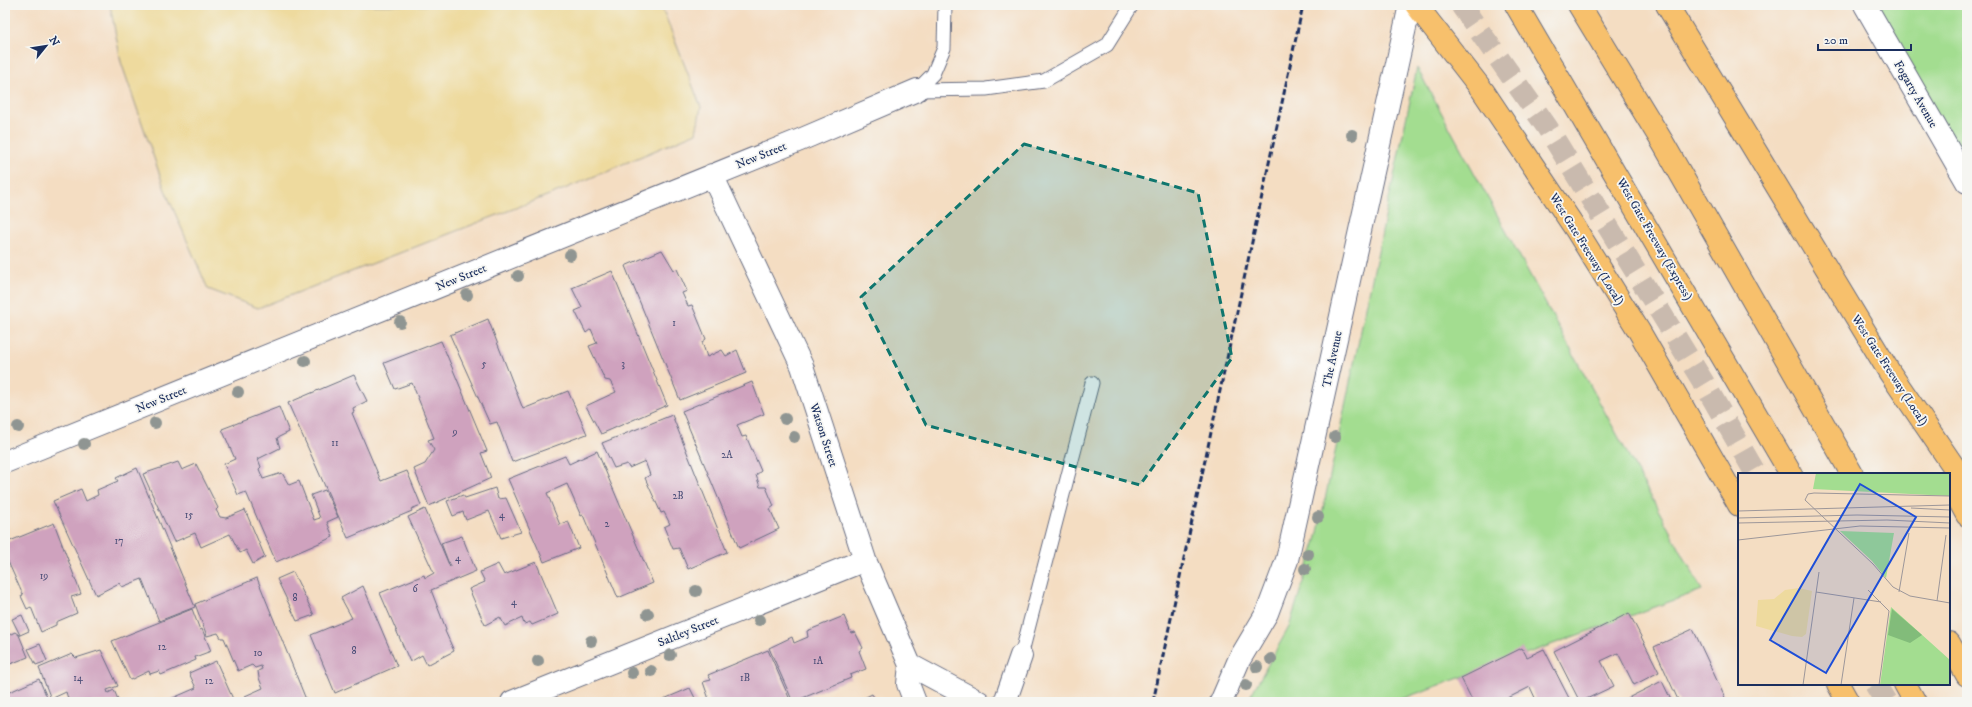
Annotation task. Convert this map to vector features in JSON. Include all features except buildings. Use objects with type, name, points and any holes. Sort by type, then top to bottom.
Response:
[{"type":"highway","name":"West Gate Freeway (Local)","points":[[1416,5],[1483,91],[1575,228],[1643,338],[1738,502]]},
{"type":"highway","name":"West Gate Freeway (Express)","points":[[1516,5],[1790,473]]},
{"type":"highway","points":[[1579,5],[1663,143],[1851,473]]},
{"type":"highway","name":"West Gate Freeway (Local)","points":[[1667,5],[1890,373],[1967,486]]},
{"type":"highway","points":[[1890,373],[1944,473]]},
{"type":"highway","points":[[1950,484],[1967,515]]},
{"type":"highway","points":[[1950,645],[1967,675]]},
{"type":"highway","points":[[1839,685],[1848,702]]},
{"type":"highway","points":[[1906,685],[1915,702]]},
{"type":"street","name":"The Avenue","points":[[1221,702],[1240,660],[1267,613],[1287,560],[1410,5]]},
{"type":"street","name":"Fogarty Avenue","points":[[1865,5],[1967,182]]},
{"type":"street","name":"New Street","points":[[5,462],[712,175],[917,90]]},
{"type":"street","name":"Watson Street","points":[[712,175],[802,366],[865,560],[910,664],[908,684],[915,702]]},
{"type":"street","name":"Saltley Street","points":[[512,702],[865,560]]},
{"type":"street","points":[[1005,702],[1021,656]]},
{"type":"street","points":[[910,664],[979,702]]},
{"type":"lane","points":[[917,90],[933,74],[944,48],[944,5]]},
{"type":"lane","points":[[917,90],[986,89],[1044,80],[1107,45],[1132,5]]},
{"type":"lane","points":[[1021,656],[1092,383]]},
{"type":"highlighted area","points":[[1024,144],[1198,193],[1232,358],[1140,485],[926,425],[861,297]]},
{"type":"green space","points":[[1877,5],[1967,5],[1967,182]]},
{"type":"green space","points":[[1417,68],[1702,590],[1393,702],[1247,702],[1289,627],[1317,537]]},
{"type":"sand","points":[[110,5],[661,5],[701,107],[696,133],[562,190],[258,308],[208,289],[165,190],[121,62]]},
{"type":"tunnel","points":[[1461,5],[1547,127],[1705,385],[1755,473]]},
{"type":"tunnel","points":[[1876,685],[1886,702]]},
{"type":"railway","points":[[1153,702],[1303,5]]}]
